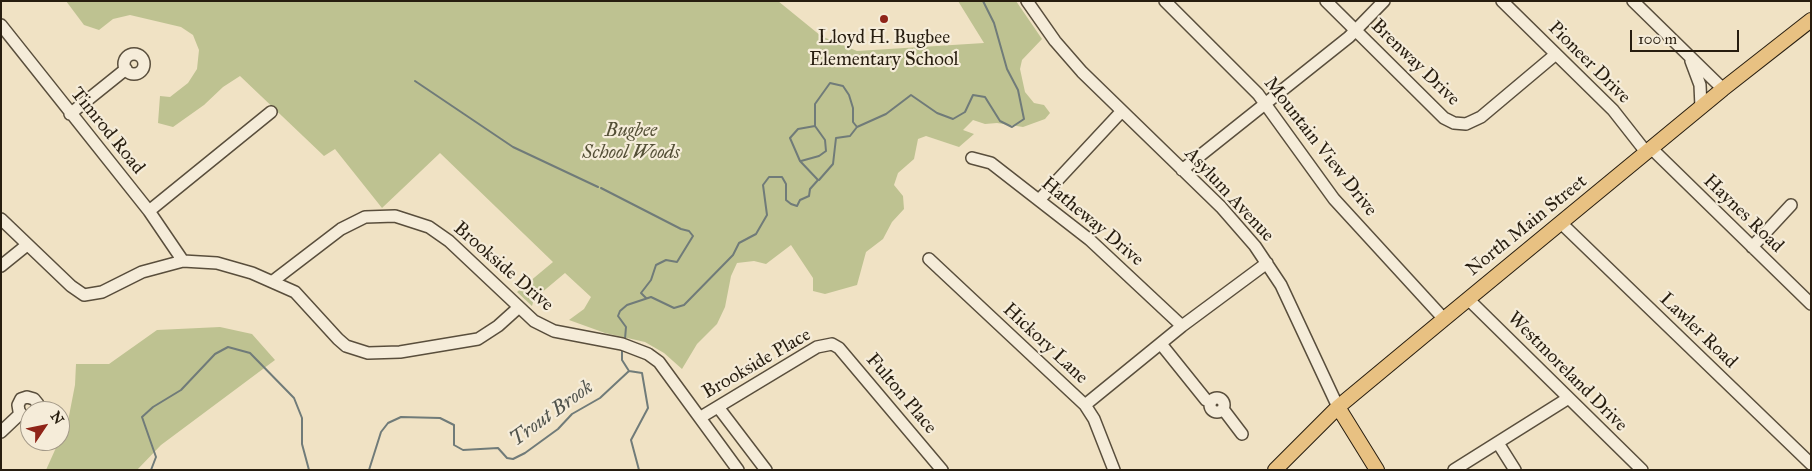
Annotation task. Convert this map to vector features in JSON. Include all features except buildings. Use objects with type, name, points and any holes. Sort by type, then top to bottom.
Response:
[{"type":"main road","name":"North Main Street","points":[[1276,470],[1338,407],[1722,89],[1811,20]]},
{"type":"main road","name":"Asylum Avenue","points":[[1338,407],[1377,470]]},
{"type":"street","name":"Asylum Avenue","points":[[1027,1],[1071,60],[1121,112],[1232,218],[1267,263],[1292,307],[1338,407]]},
{"type":"street","name":"Mountain View Drive","points":[[1165,1],[1266,103],[1334,199],[1444,319]]},
{"type":"street","name":"Brenway Drive","points":[[1326,1],[1444,118],[1454,124],[1466,124],[1481,117],[1556,54]]},
{"type":"street","points":[[1182,170],[1356,30],[1384,1]]},
{"type":"street","name":"Pioneer Drive","points":[[1502,1],[1613,110],[1649,150]]},
{"type":"street","points":[[1633,1],[1722,89]]},
{"type":"street","name":"Timrod Road","points":[[1,26],[149,211],[183,260]]},
{"type":"street","points":[[1688,55],[1700,85],[1701,107]]},
{"type":"street","points":[[70,114],[126,69]]},
{"type":"street","points":[[149,211],[271,112]]},
{"type":"street","points":[[1038,200],[1121,112]]},
{"type":"street","name":"Haynes Road","points":[[1649,150],[1811,304]]},
{"type":"street","name":"Hatheway Drive","points":[[972,158],[991,163],[1090,240],[1182,326]]},
{"type":"street","points":[[1752,247],[1791,205]]},
{"type":"street","name":"Brookside Drive","points":[[273,281],[341,229],[365,217],[395,216],[429,227],[449,240],[518,308],[534,321],[554,331],[622,344],[648,354],[659,362],[670,374],[738,470]]},
{"type":"street","points":[[1,219],[70,286],[84,295],[102,292],[142,272],[183,260],[217,263],[273,281],[295,292],[346,346],[368,353],[400,352],[478,338],[498,326],[518,308]]},
{"type":"street","name":"Lawler Road","points":[[1560,223],[1811,464]]},
{"type":"street","points":[[1,266],[27,246]]},
{"type":"street","name":"Hickory Lane","points":[[929,259],[1086,405],[1097,424],[1114,470]]},
{"type":"street","points":[[1086,405],[1182,326],[1267,263]]},
{"type":"street","name":"Westmoreland Drive","points":[[1468,299],[1642,470]]},
{"type":"street","name":"Brookside Place","points":[[700,417],[817,347],[832,344]]},
{"type":"street","name":"Fulton Place","points":[[832,344],[838,348],[942,470]]},
{"type":"street","points":[[1161,344],[1206,400],[1211,402],[1214,412],[1219,412],[1223,409],[1242,434]]},
{"type":"street","points":[[21,401],[27,397],[36,401]]},
{"type":"street","points":[[1454,470],[1567,398]]},
{"type":"street","points":[[718,407],[766,470]]},
{"type":"street","points":[[1,432],[20,419]]},
{"type":"street","points":[[1498,443],[1515,470]]},
{"type":"green space","name":"Bugbee School Woods","points":[[66,1],[778,1],[821,36],[857,51],[984,43],[958,1],[1016,1],[1042,39],[1022,60],[1020,69],[1025,92],[1034,103],[1044,105],[1050,113],[1045,119],[1023,127],[997,123],[985,124],[973,120],[963,130],[974,134],[959,147],[926,136],[918,139],[914,159],[898,173],[894,185],[903,196],[904,209],[892,222],[883,239],[866,252],[857,285],[825,294],[813,291],[813,278],[791,245],[766,264],[754,261],[737,263],[731,276],[725,307],[717,324],[697,344],[682,369],[664,353],[645,342],[605,333],[569,320],[584,309],[591,297],[565,273],[534,299],[532,306],[517,292],[553,262],[440,153],[382,208],[335,149],[324,156],[240,76],[223,87],[204,105],[173,127],[158,123],[160,96],[170,97],[188,83],[197,69],[199,50],[193,35],[181,27],[130,15],[113,19],[99,30],[84,25]]},
{"type":"green space","points":[[220,327],[252,334],[275,360],[161,445],[137,470],[46,470],[55,451],[70,451],[70,411],[75,385],[76,364],[109,364],[157,330]]},
{"type":"waterway","points":[[625,339],[626,327],[618,316],[620,311],[627,305],[651,297],[674,308],[684,305],[733,255],[739,243],[756,234],[767,215],[763,185],[769,177],[782,177],[786,184],[786,200],[791,204],[797,206],[800,200],[809,196],[810,189],[818,180],[800,161],[790,138],[798,129],[815,126],[815,104],[830,83],[843,86],[849,95],[853,108],[853,122],[857,127],[886,114],[911,95],[937,113],[953,119],[965,112],[973,95],[985,97],[1000,121],[1012,127],[1024,119],[1018,90],[1007,69],[994,23],[983,1]]},
{"type":"waterway","points":[[415,81],[513,147],[598,187]]},
{"type":"waterway","points":[[801,161],[819,156],[826,151],[825,140],[815,126]]},
{"type":"waterway","points":[[819,180],[833,164],[836,138],[850,136],[857,127]]},
{"type":"waterway","points":[[601,188],[681,229],[689,231],[693,236],[677,262],[666,260],[656,265],[651,280],[641,293],[646,298]]},
{"type":"waterway","name":"Trout Brook","points":[[151,470],[156,457],[142,417],[153,407],[181,390],[215,354],[228,347],[250,353],[294,398],[302,418],[302,444],[309,470]]},
{"type":"waterway","points":[[622,351],[622,360],[629,371]]},
{"type":"waterway","name":"Trout Brook","points":[[369,470],[381,432],[388,423],[401,417],[440,418],[454,425],[454,445],[463,450],[498,448],[507,458],[513,459],[525,453],[558,429],[572,414],[600,398],[629,371],[642,373],[648,408],[631,440],[639,470]]},
{"type":"place","name":"Lloyd H. Bugbee Elementary School","points":[[884,19]]}]
